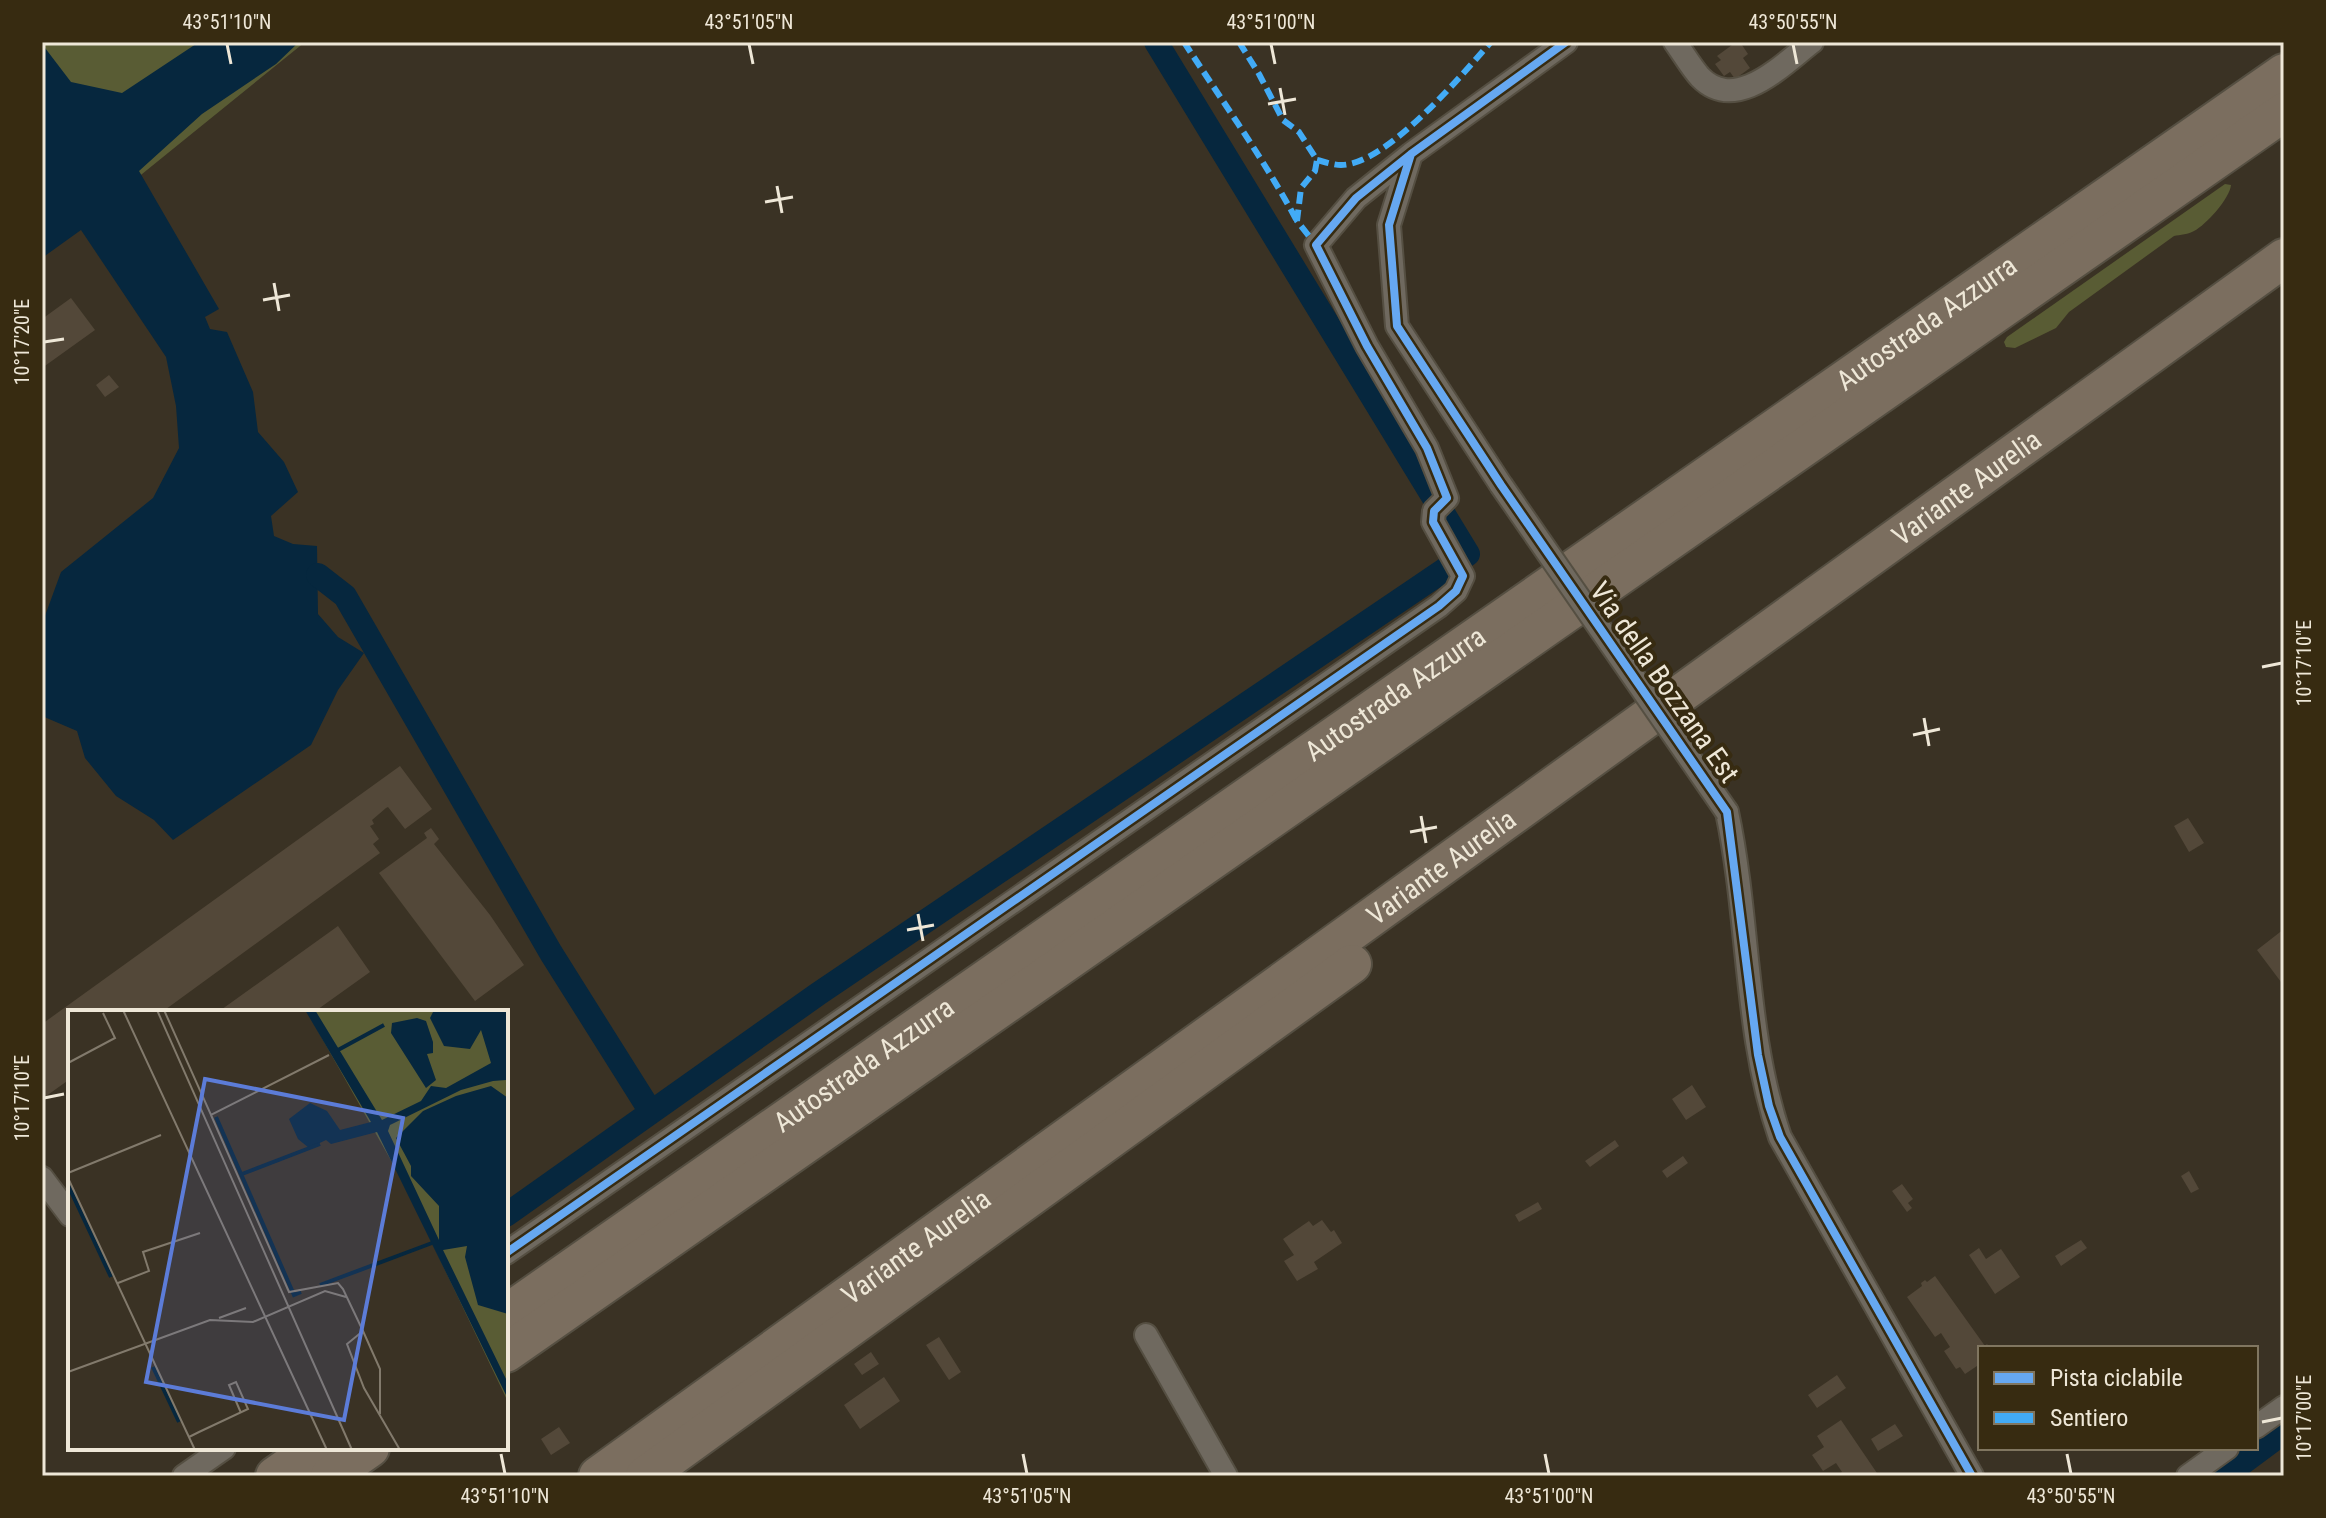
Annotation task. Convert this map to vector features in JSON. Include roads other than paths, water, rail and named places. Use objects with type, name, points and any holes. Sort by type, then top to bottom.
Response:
[{"type":"highway","name":"Autostrada Azzurra","points":[[508,1313],[2284,73]]},
{"type":"highway","name":"Autostrada Azzurra","points":[[508,1352],[2284,112]]},
{"type":"highway","name":"Variante Aurelia","points":[[598,1476],[2284,258]]},
{"type":"highway","name":"Variante Aurelia","points":[[645,1476],[2284,289]]},
{"type":"highway","points":[[275,1476],[312,1450]]},
{"type":"highway","points":[[330,1476],[367,1450]]},
{"type":"street","points":[[508,1252],[1439,606],[1456,591],[1463,576],[1433,522],[1441,505],[1427,448],[1367,346],[1316,245],[1356,198],[1411,154],[1566,42]]},
{"type":"street","points":[[1675,42],[1702,79],[1721,90],[1735,91],[1755,85],[1812,42]]},
{"type":"street","name":"Via della Bozzana Est","points":[[1411,154],[1389,225],[1397,326],[1501,485],[1727,812],[1758,1055],[1769,1106],[1780,1137],[1972,1476]]},
{"type":"street","points":[[42,1178],[68,1212]]},
{"type":"street","points":[[1146,1335],[1226,1476]]},
{"type":"street","points":[[2258,1426],[2284,1407]]},
{"type":"street","points":[[184,1476],[221,1450]]},
{"type":"street","points":[[2188,1476],[2224,1450]]},
{"type":"water","points":[[199,42],[299,42],[276,64],[202,114],[139,171],[219,309],[205,317],[210,329],[227,332],[253,392],[258,432],[284,462],[298,492],[271,516],[274,536],[293,544],[317,546],[318,614],[338,637],[364,653],[338,690],[311,745],[173,840],[154,820],[116,796],[85,758],[77,731],[42,716],[42,624],[61,572],[153,498],[179,448],[176,406],[166,357],[81,230],[42,258],[42,153],[45,149],[42,144],[42,44],[71,82],[122,93]]},
{"type":"waterway","points":[[508,1214],[818,994],[1468,554],[1156,42]]},
{"type":"waterway","points":[[318,575],[345,596],[551,953],[651,1112]]},
{"type":"waterway","points":[[2225,1476],[2284,1432]]}]
